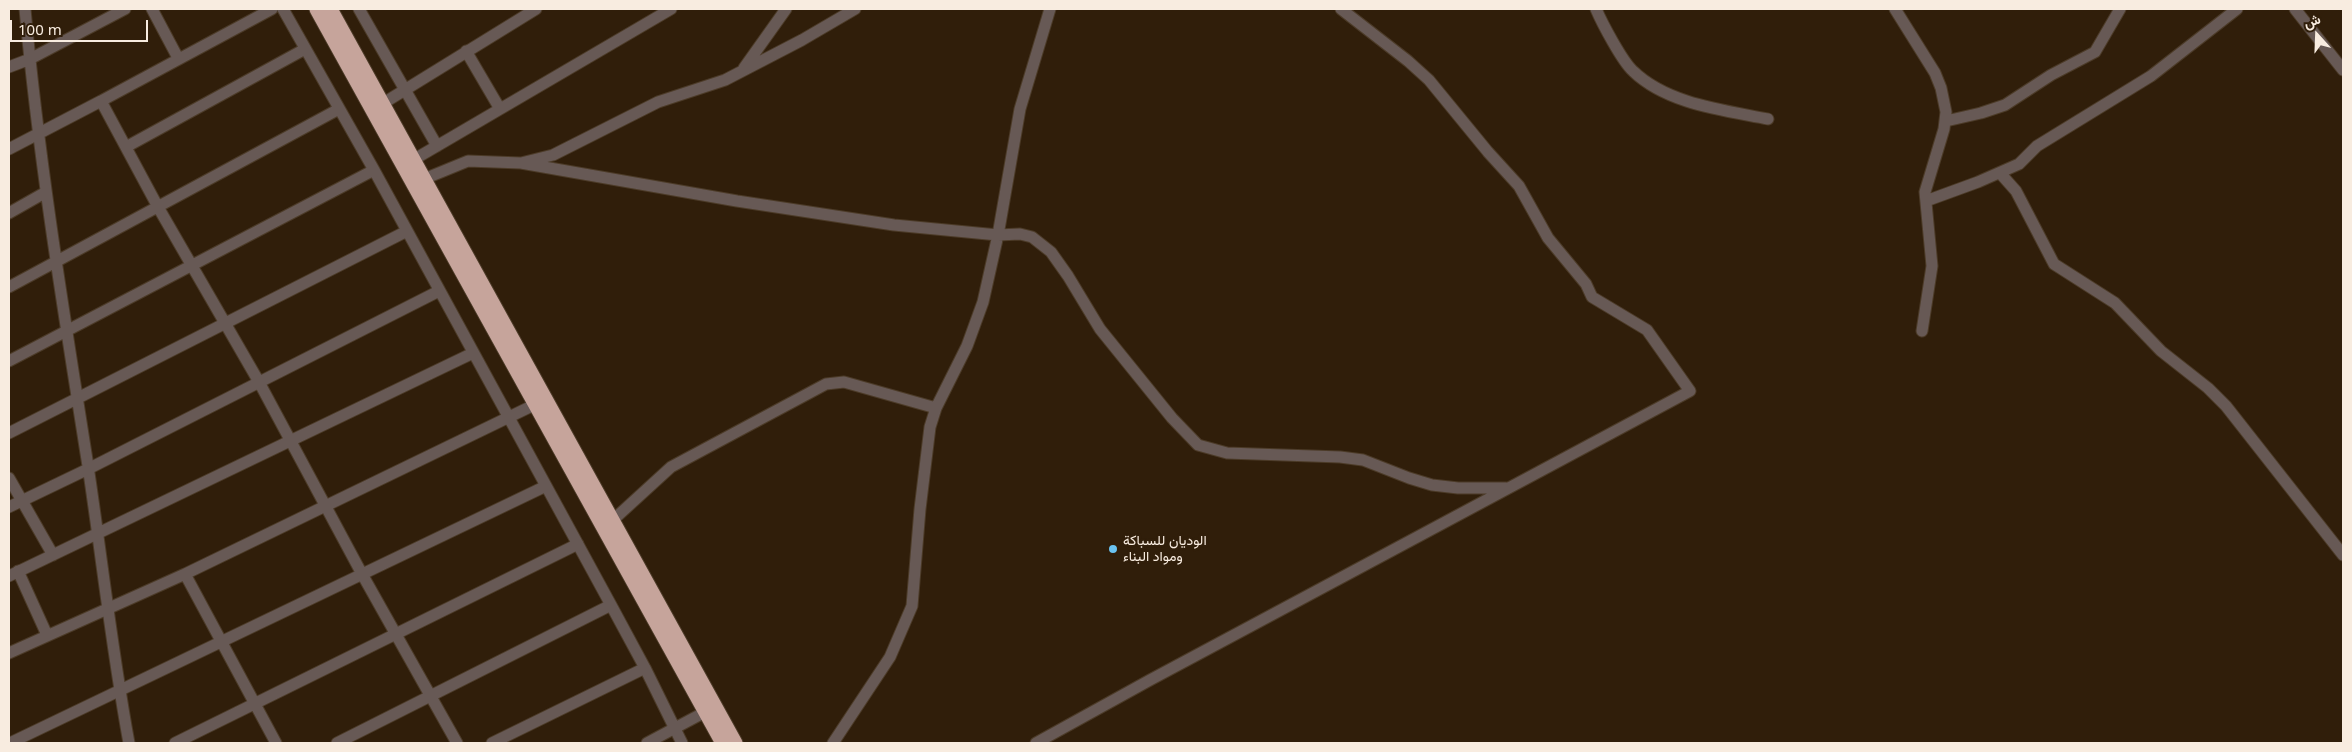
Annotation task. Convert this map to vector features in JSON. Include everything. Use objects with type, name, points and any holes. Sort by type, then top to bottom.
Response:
[{"type":"highway","points":[[317,9],[722,743]]},
{"type":"highway","points":[[330,9],[735,743]]},
{"type":"street","points":[[26,9],[38,134],[46,192],[88,469],[106,610],[129,743]]},
{"type":"street","points":[[9,67],[30,59],[124,9]]},
{"type":"street","points":[[152,9],[178,58]]},
{"type":"street","points":[[9,149],[272,9]]},
{"type":"street","points":[[283,9],[374,170],[578,544],[645,668],[682,743]]},
{"type":"street","points":[[359,9],[437,146]]},
{"type":"street","points":[[413,160],[668,9]]},
{"type":"street","points":[[742,71],[786,9]]},
{"type":"street","points":[[521,163],[553,156],[658,102],[710,85],[742,71],[828,26],[856,9]]},
{"type":"street","points":[[833,743],[890,657],[912,606],[928,442],[936,408],[967,346],[983,302],[998,236],[1020,109],[1050,9]]},
{"type":"street","points":[[1036,743],[1690,391],[1647,330],[1592,297],[1586,284],[1548,238],[1519,186],[1488,152],[1429,80],[1408,61],[1341,9]]},
{"type":"street","points":[[1596,9],[1608,33],[1632,71],[1657,87],[1695,104],[1768,119]]},
{"type":"street","points":[[1895,9],[1935,73],[1945,103],[1946,121],[1925,192],[1932,266],[1922,331]]},
{"type":"street","points":[[1946,121],[1981,114],[2005,105],[2051,75],[2095,52],[2120,9]]},
{"type":"street","points":[[1926,202],[2019,164],[2037,146],[2151,76],[2237,9]]},
{"type":"street","points":[[2295,9],[2343,70]]},
{"type":"street","points":[[382,104],[528,11]]},
{"type":"street","points":[[126,147],[305,49]]},
{"type":"street","points":[[466,51],[500,109]]},
{"type":"street","points":[[101,101],[158,206],[260,382],[362,574],[457,743]]},
{"type":"street","points":[[9,288],[339,109]]},
{"type":"street","points":[[424,179],[468,161],[521,163],[737,201],[894,225],[998,236],[1020,234],[1032,237],[1051,252],[1100,329],[1172,418],[1198,444],[1227,453],[1340,457],[1362,460],[1432,485],[1458,488],[1508,488]]},
{"type":"street","points":[[9,361],[191,264],[374,170]]},
{"type":"street","points":[[2000,172],[2016,191],[2054,264],[2115,303],[2161,351],[2208,388],[2226,406],[2343,555]]},
{"type":"street","points":[[9,213],[46,192]]},
{"type":"street","points":[[9,433],[407,232]]},
{"type":"street","points":[[9,507],[88,469],[439,291]]},
{"type":"street","points":[[47,635],[13,573],[473,353]]},
{"type":"street","points":[[613,520],[671,468],[826,384],[844,382],[936,408]]},
{"type":"street","points":[[9,652],[185,574],[536,404]]},
{"type":"street","points":[[9,478],[53,555]]},
{"type":"street","points":[[10,743],[546,486]]},
{"type":"street","points":[[175,743],[578,544]]},
{"type":"street","points":[[185,574],[276,743]]},
{"type":"street","points":[[337,743],[611,605]]},
{"type":"street","points":[[492,743],[645,668]]},
{"type":"street","points":[[647,743],[705,712]]},
{"type":"place","name":"الوديان للسباكة ومواد البناء","points":[[1113,549]]}]
